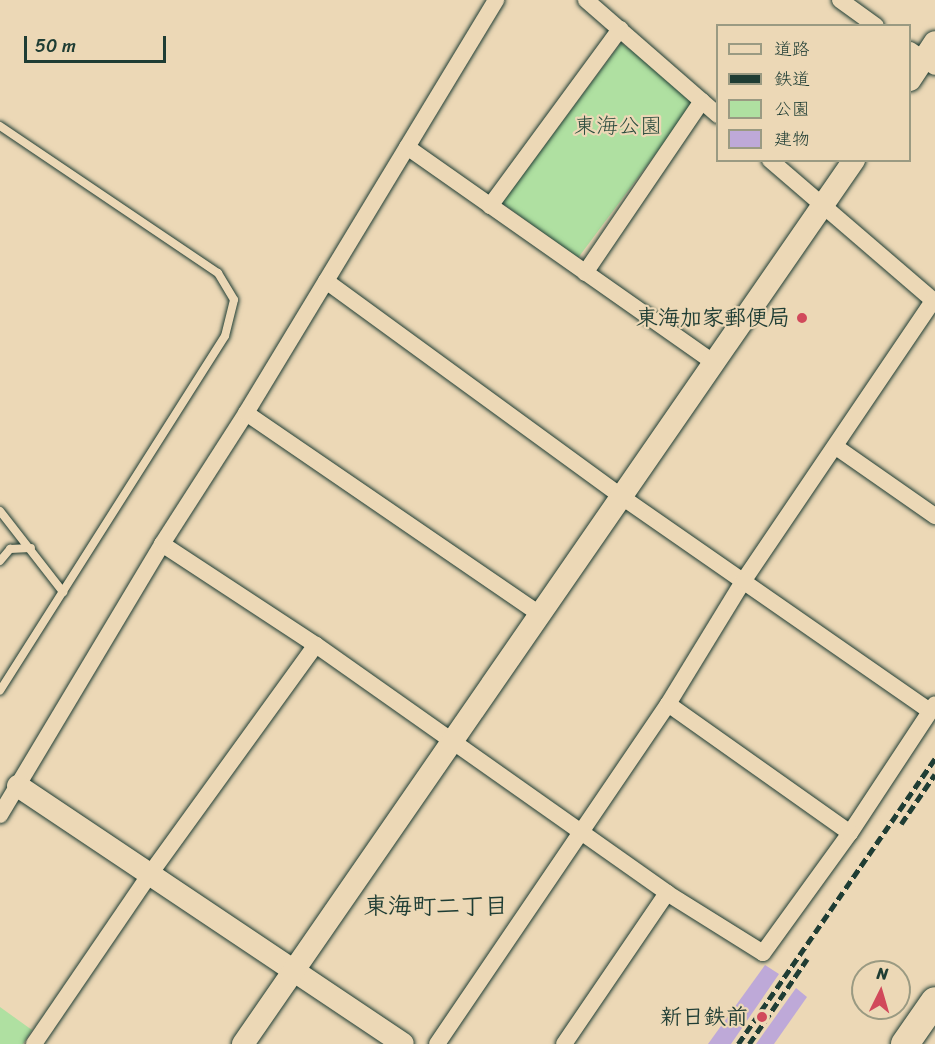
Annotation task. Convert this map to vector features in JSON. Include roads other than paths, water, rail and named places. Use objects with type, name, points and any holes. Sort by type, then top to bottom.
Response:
[{"type":"highway","points":[[905,1044],[935,1001]]},
{"type":"street","points":[[0,815],[162,544],[246,413],[496,0]]},
{"type":"street","points":[[586,0],[716,114]]},
{"type":"street","points":[[840,0],[873,24]]},
{"type":"street","points":[[490,206],[620,29]]},
{"type":"street","points":[[911,77],[926,55]]},
{"type":"street","points":[[585,273],[702,101]]},
{"type":"street","points":[[407,147],[713,362]]},
{"type":"street","points":[[437,1044],[668,704],[744,580],[934,302],[772,162]]},
{"type":"street","points":[[243,1044],[620,495],[853,162]]},
{"type":"street","points":[[162,544],[316,645],[667,893],[763,953],[850,833],[933,707],[620,495],[326,281]]},
{"type":"street","points":[[246,413],[540,614]]},
{"type":"street","points":[[836,447],[935,516]]},
{"type":"street","points":[[33,1044],[150,874],[316,645]]},
{"type":"street","points":[[668,704],[850,833]]},
{"type":"street","points":[[18,786],[403,1044]]},
{"type":"street","points":[[564,1044],[667,893]]},
{"type":"lane","points":[[0,126],[218,273],[234,300],[225,336],[0,691]]},
{"type":"lane","points":[[0,511],[63,592]]},
{"type":"lane","points":[[0,561],[10,549],[31,548]]},
{"type":"railway","points":[[738,1044],[935,758]]},
{"type":"railway","points":[[901,824],[935,774]]},
{"type":"railway","points":[[749,1044],[807,959]]},
{"type":"place","name":"東海加家郵便局","points":[[802,318]]},
{"type":"place","name":"新日鉄前","points":[[762,1017]]},
{"type":"district","name":"東海町二丁目","points":[[436,907]]},
{"type":"park label","name":"東海公園","points":[[618,126]]}]
